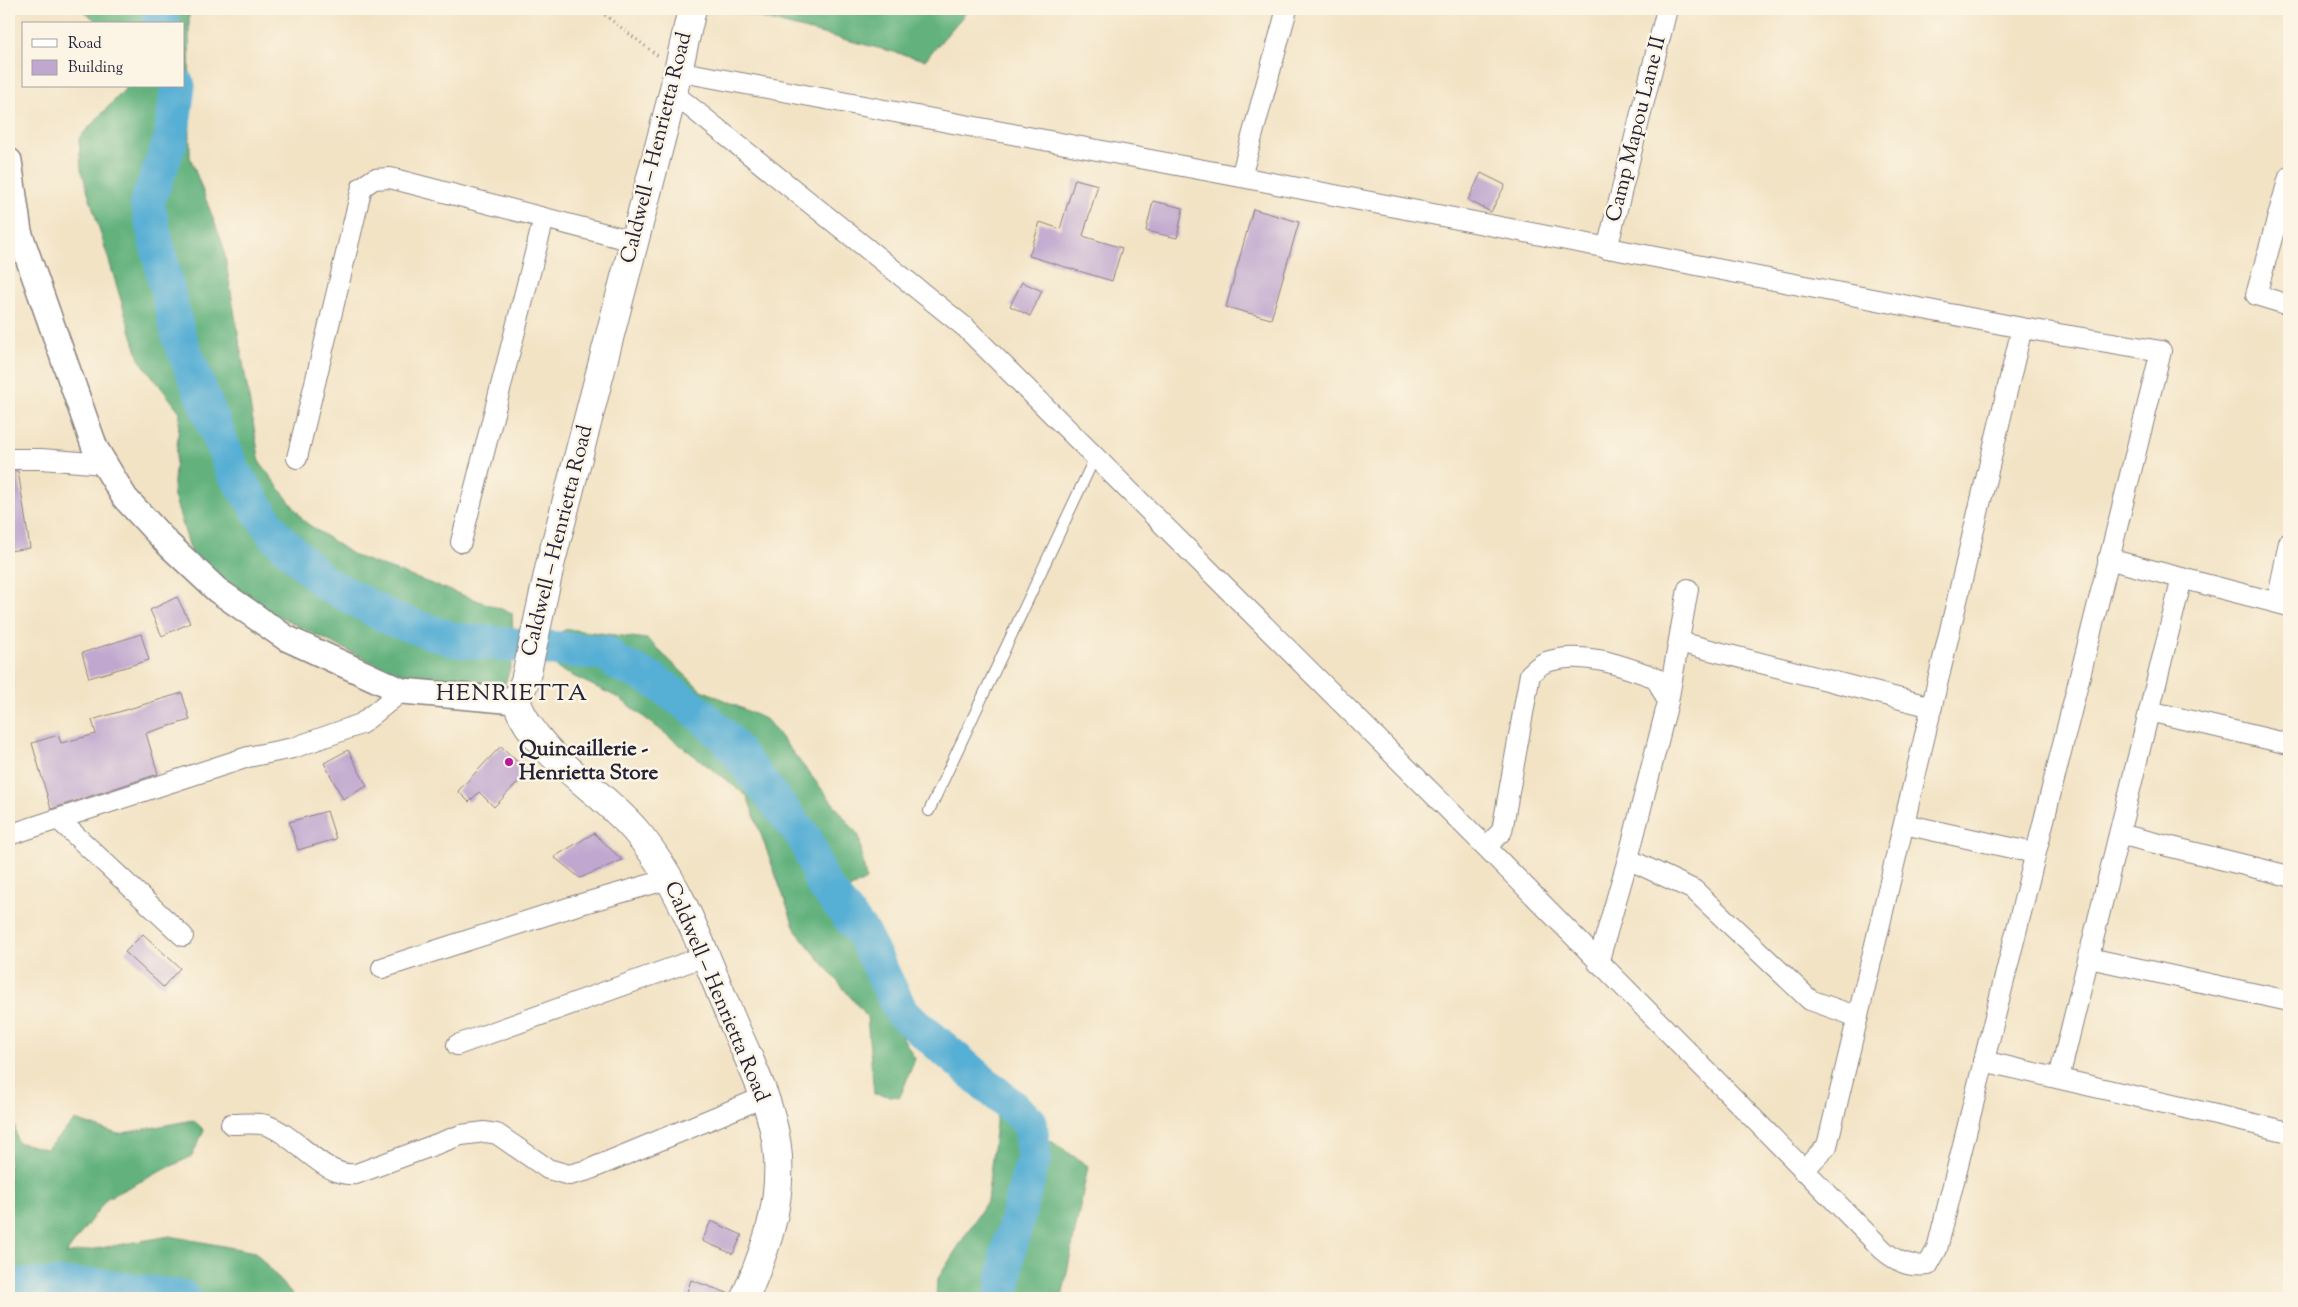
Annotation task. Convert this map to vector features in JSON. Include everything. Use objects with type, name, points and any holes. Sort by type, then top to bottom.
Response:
[{"type":"main road","name":"Caldwell – Henrietta Road","points":[[692,9],[520,691],[523,718],[546,748],[634,829],[651,849],[681,900],[764,1096],[778,1156],[776,1211],[768,1245],[745,1298]]},
{"type":"street","points":[[1241,176],[1287,9]]},
{"type":"street","name":"Camp Mapou Lane II","points":[[1607,249],[1667,9]]},
{"type":"street","points":[[675,82],[1241,176],[1607,249],[2022,328],[2161,351],[1937,1249],[1928,1265],[1914,1266],[1896,1261],[1803,1171],[1486,848],[966,328],[675,82]]},
{"type":"street","points":[[9,161],[19,232],[95,448],[130,504],[168,544],[217,590],[286,638],[402,691],[520,691]]},
{"type":"street","points":[[2289,176],[2256,296],[2289,305]]},
{"type":"street","points":[[297,458],[362,187],[374,179],[390,178],[633,241]]},
{"type":"street","points":[[460,542],[544,218]]},
{"type":"street","points":[[1803,1171],[1827,1146],[2022,328]]},
{"type":"street","points":[[9,459],[40,459],[105,464]]},
{"type":"street","points":[[2108,559],[2283,604],[2289,542]]},
{"type":"street","points":[[2059,1078],[2182,578]]},
{"type":"street","points":[[1598,963],[1628,859],[1668,702],[1688,589]]},
{"type":"street","points":[[1679,642],[1932,707]]},
{"type":"street","points":[[1486,848],[1502,831],[1530,674],[1544,663],[1572,657],[1618,664],[1656,678],[1668,702]]},
{"type":"street","points":[[9,834],[248,757],[293,748],[361,724],[402,691]]},
{"type":"street","points":[[2149,711],[2289,744]]},
{"type":"street","points":[[58,819],[183,936]]},
{"type":"street","points":[[1904,824],[2034,854]]},
{"type":"street","points":[[2119,834],[2289,876]]},
{"type":"street","points":[[1628,859],[1694,890],[1810,1000],[1858,1017]]},
{"type":"street","points":[[382,968],[574,906],[668,879]]},
{"type":"street","points":[[457,1045],[705,956]]},
{"type":"street","points":[[2089,958],[2289,1001]]},
{"type":"street","points":[[1983,1061],[2289,1132]]},
{"type":"street","points":[[231,1124],[265,1125],[284,1135],[335,1172],[347,1175],[356,1174],[461,1135],[485,1132],[497,1134],[548,1169],[569,1175],[588,1170],[764,1096]]},
{"type":"lane","points":[[928,811],[1095,457]]},
{"type":"path","points":[[597,9],[675,82]]},
{"type":"green space","points":[[80,9],[189,9],[190,157],[223,245],[260,463],[305,522],[355,556],[512,613],[514,656],[504,687],[467,688],[385,669],[230,592],[193,558],[173,493],[180,412],[139,359],[81,169],[79,138],[126,88],[185,88],[185,22],[98,22]]},
{"type":"green space","points":[[725,9],[969,9],[925,60]]},
{"type":"green space","points":[[567,629],[647,639],[700,689],[767,720],[859,836],[866,880],[826,902],[915,1059],[900,1097],[874,1094],[867,1017],[796,931],[747,796],[619,698],[558,669],[553,636]]},
{"type":"green space","points":[[998,1105],[1088,1166],[1062,1298],[936,1298],[937,1280],[987,1201]]},
{"type":"green space","points":[[75,1120],[118,1134],[193,1120],[204,1130],[192,1156],[107,1198],[66,1254],[170,1236],[255,1252],[296,1298],[9,1298],[9,1126],[15,1127],[17,1142],[46,1149]]},
{"type":"building","points":[[1481,173],[1505,185],[1491,212],[1468,200]]},
{"type":"building","points":[[1075,179],[1098,185],[1083,236],[1122,248],[1112,281],[1029,256],[1040,222],[1060,229]]},
{"type":"building","points":[[1153,201],[1183,208],[1177,238],[1146,231]]},
{"type":"building","points":[[1253,209],[1299,222],[1271,319],[1226,307]]},
{"type":"building","points":[[1022,282],[1042,291],[1030,316],[1010,306]]},
{"type":"building","points":[[9,471],[18,471],[30,548],[9,551]]},
{"type":"building","points":[[177,597],[190,623],[162,636],[150,610]]},
{"type":"building","points":[[141,634],[149,660],[89,678],[82,653]]},
{"type":"building","points":[[182,693],[190,720],[146,733],[158,774],[51,809],[32,743],[58,735],[61,743],[96,734],[92,720]]},
{"type":"building","points":[[501,746],[528,772],[494,807],[479,792],[469,802],[458,791]]},
{"type":"building","points":[[348,750],[367,786],[343,799],[324,763]]},
{"type":"building","points":[[327,811],[336,839],[298,850],[289,822]]},
{"type":"building","points":[[594,833],[622,860],[580,878],[554,857]]},
{"type":"building","points":[[143,934],[180,968],[163,987],[125,952]]},
{"type":"building","points":[[711,1221],[742,1235],[733,1254],[702,1241]]},
{"type":"building","points":[[691,1280],[730,1294],[730,1298],[685,1298]]},
{"type":"waterway","points":[[157,9],[162,22]]},
{"type":"waterway","points":[[178,88],[171,139],[147,203],[179,338],[233,471],[274,534],[325,583],[392,619],[455,640],[606,653],[619,664],[652,679],[697,711],[726,738],[806,840],[822,883],[863,934],[902,1013],[1030,1122],[1034,1157],[1007,1255],[1002,1298]]},
{"type":"waterway","points":[[9,1285],[100,1286],[184,1298]]},
{"type":"place","name":"Quincaillerie - Henrietta Store","points":[[509,762]]},
{"type":"district","name":"HENRIETTA","points":[[512,694]]}]
